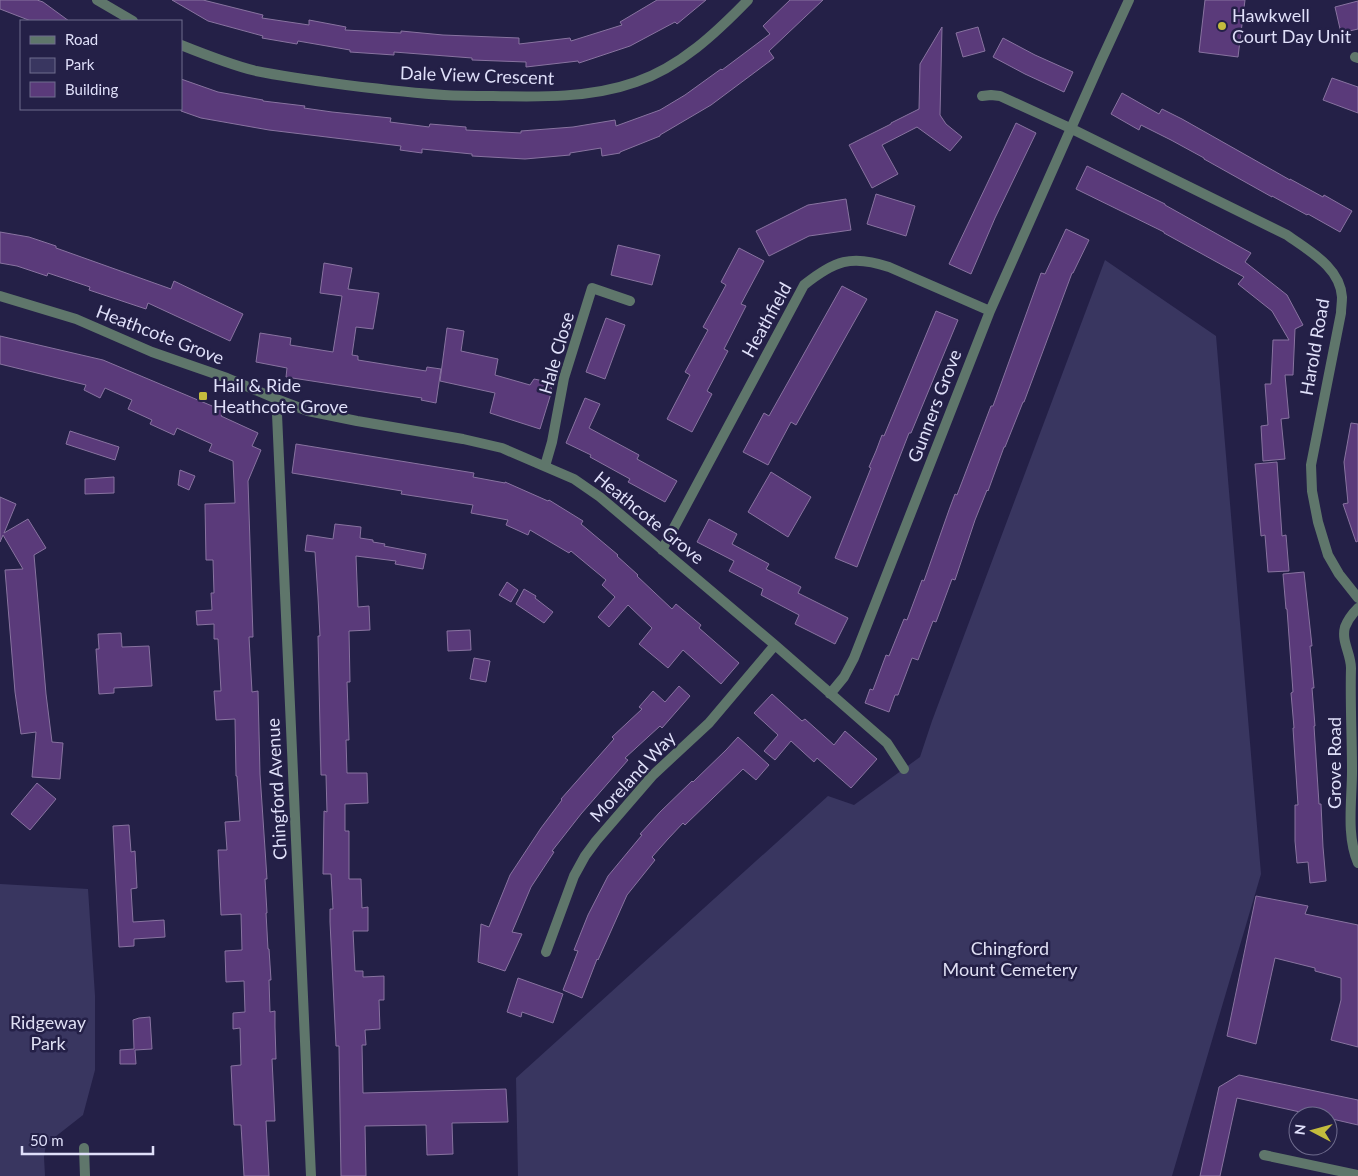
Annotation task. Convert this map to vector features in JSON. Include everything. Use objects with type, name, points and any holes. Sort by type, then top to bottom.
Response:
[{"type":"street","points":[[97,0],[131,20]]},
{"type":"street","name":"Dale View Crescent","points":[[182,45],[255,70],[311,80],[444,95],[538,97],[576,94],[617,88],[637,82],[659,72],[691,53],[748,0]]},
{"type":"street","name":"Gunners Grove","points":[[830,694],[844,677],[854,658],[990,311],[1070,128],[1129,0]]},
{"type":"street","name":"Harold Road","points":[[982,96],[1000,96],[1287,234],[1318,257],[1331,270],[1339,284],[1342,297],[1341,313],[1311,465],[1312,491],[1318,522],[1328,555],[1339,574],[1358,598]]},
{"type":"street","name":"Heathfield","points":[[662,550],[804,285],[820,272],[855,259],[872,261],[990,311]]},
{"type":"street","name":"Hale Close","points":[[545,466],[552,442],[564,378],[592,288],[630,300]]},
{"type":"street","name":"Heathcote Grove","points":[[0,296],[76,319],[152,352],[227,378],[316,413],[463,439],[502,448],[574,479],[600,497],[775,645],[887,743],[904,769]]},
{"type":"street","name":"Chingford Avenue","points":[[279,400],[277,423],[311,1176]]},
{"type":"street","name":"Grove Road","points":[[1358,608],[1352,613],[1345,627],[1345,644],[1354,659],[1352,838],[1358,863]]},
{"type":"street","name":"Moreland Way","points":[[546,952],[574,876],[584,856],[652,775],[709,723],[775,645]]},
{"type":"street","points":[[84,1148],[85,1176]]},
{"type":"street","points":[[1264,1154],[1358,1175]]},
{"type":"green space","name":"Chingford Mount Cemetery","points":[[1105,260],[1216,336],[1261,874],[1172,1176],[518,1176],[516,1078],[828,796],[854,805],[920,757]]},
{"type":"green space","name":"Ridgeway Park","points":[[0,884],[88,889],[95,996],[95,1070],[83,1115],[46,1144],[44,1157],[45,1176],[0,1176]]},
{"type":"building","points":[[0,0],[37,0],[43,2],[68,20],[28,20],[0,9]]},
{"type":"building","points":[[172,0],[203,0],[263,15],[262,18],[309,25],[309,20],[346,27],[345,30],[401,33],[401,31],[443,35],[519,38],[519,44],[570,38],[571,41],[622,25],[620,22],[657,0],[706,0],[677,24],[675,22],[630,46],[579,63],[578,61],[526,67],[526,62],[472,60],[472,58],[394,52],[394,55],[350,52],[350,50],[298,41],[297,44],[262,38],[263,36],[208,21]]},
{"type":"building","points":[[790,0],[823,0],[769,51],[774,58],[711,105],[660,136],[620,153],[602,156],[601,148],[570,153],[570,155],[525,159],[472,156],[472,154],[422,149],[422,153],[400,150],[401,146],[269,130],[201,118],[181,111],[182,79],[218,92],[263,101],[305,106],[304,108],[332,112],[391,118],[390,122],[429,127],[430,124],[466,127],[466,130],[521,133],[521,131],[573,127],[615,120],[616,126],[660,110],[722,70],[770,34],[763,26]]},
{"type":"building","name":"Hawkwell Court Day Unit","points":[[1205,0],[1245,0],[1238,57],[1199,52]]},
{"type":"building","points":[[1358,1],[1358,29],[1341,33],[1335,7]]},
{"type":"building","points":[[942,27],[940,115],[946,124],[962,137],[950,151],[917,127],[882,145],[898,174],[872,188],[849,145],[919,109],[920,64]]},
{"type":"building","points":[[978,27],[985,51],[963,57],[956,33]]},
{"type":"building","points":[[1003,38],[1073,72],[1064,92],[993,57]]},
{"type":"building","points":[[1332,78],[1358,87],[1358,113],[1323,100]]},
{"type":"building","points":[[1122,93],[1159,114],[1162,109],[1182,119],[1290,180],[1323,197],[1324,195],[1352,211],[1340,232],[1272,197],[1171,140],[1141,125],[1139,130],[1111,114]]},
{"type":"building","points":[[1016,123],[1036,133],[995,218],[971,274],[949,264]]},
{"type":"building","points":[[1087,166],[1165,204],[1251,253],[1245,262],[1287,295],[1303,325],[1295,329],[1293,375],[1285,375],[1289,418],[1281,419],[1285,459],[1263,461],[1261,426],[1268,425],[1265,384],[1271,384],[1273,340],[1289,340],[1272,311],[1238,284],[1244,277],[1164,232],[1076,189]]},
{"type":"building","points":[[876,194],[915,206],[906,236],[867,224]]},
{"type":"building","points":[[846,199],[851,230],[809,236],[769,256],[756,231],[808,205]]},
{"type":"building","points":[[1066,229],[1089,240],[1072,273],[1024,402],[975,520],[955,580],[952,579],[936,622],[933,621],[918,660],[912,658],[898,695],[895,695],[889,712],[865,703],[870,689],[873,690],[886,655],[889,656],[904,619],[907,620],[922,580],[924,581],[955,494],[957,495],[991,406],[993,406],[1041,273],[1045,274]]},
{"type":"building","points":[[0,232],[29,237],[56,246],[56,248],[171,289],[174,281],[243,314],[230,341],[148,303],[146,309],[89,290],[90,287],[48,273],[47,276],[17,266],[0,263]]},
{"type":"building","points":[[618,245],[660,255],[652,285],[611,275]]},
{"type":"building","points":[[739,248],[764,261],[741,304],[746,306],[724,349],[728,351],[707,391],[712,394],[692,432],[667,419],[690,375],[685,372],[708,330],[703,327],[726,285],[721,282]]},
{"type":"building","points":[[324,263],[352,268],[348,289],[379,293],[373,329],[356,327],[352,355],[358,356],[358,360],[426,371],[427,367],[441,369],[436,403],[421,400],[422,398],[286,377],[287,368],[256,362],[260,333],[291,338],[290,345],[333,352],[342,296],[320,293]]},
{"type":"building","points":[[842,286],[867,299],[796,425],[791,422],[768,465],[743,452],[764,413],[769,416]]},
{"type":"building","points":[[936,311],[958,320],[911,433],[909,433],[857,567],[835,558],[871,468],[869,467],[882,435],[884,436]]},
{"type":"building","points":[[606,318],[625,325],[605,379],[586,372]]},
{"type":"building","points":[[447,328],[464,331],[461,351],[498,359],[495,375],[530,385],[534,379],[549,382],[552,390],[540,429],[490,413],[495,393],[440,381]]},
{"type":"building","points":[[0,336],[103,360],[224,411],[221,416],[258,433],[252,446],[261,450],[248,481],[253,637],[249,637],[252,692],[258,691],[260,774],[267,879],[265,879],[266,913],[271,980],[269,980],[270,1012],[275,1011],[276,1059],[272,1059],[275,1121],[266,1121],[269,1176],[244,1176],[241,1125],[234,1125],[231,1066],[241,1065],[240,1028],[233,1029],[233,1013],[245,1012],[244,981],[226,982],[225,951],[242,950],[241,914],[221,915],[218,850],[227,850],[225,822],[240,821],[236,776],[235,719],[216,720],[214,691],[221,691],[218,639],[214,639],[214,624],[197,625],[196,611],[212,610],[211,593],[214,593],[213,560],[206,560],[205,504],[235,503],[233,461],[209,451],[212,444],[177,428],[174,435],[150,424],[152,420],[128,409],[132,400],[105,388],[100,398],[84,390],[86,385],[0,364]]},
{"type":"building","points":[[585,398],[600,404],[589,428],[639,455],[637,459],[677,481],[665,502],[628,482],[630,479],[590,457],[591,455],[566,443]]},
{"type":"building","points":[[1351,423],[1358,424],[1358,541],[1356,542],[1343,504],[1348,503],[1344,462]]},
{"type":"building","points":[[70,431],[119,447],[115,460],[66,444]]},
{"type":"building","points":[[296,444],[474,473],[473,477],[505,482],[549,500],[583,521],[581,524],[618,555],[672,609],[676,604],[701,625],[699,628],[739,663],[721,684],[683,650],[668,668],[639,644],[652,628],[628,605],[609,627],[598,617],[615,597],[602,585],[606,580],[571,551],[569,553],[530,530],[528,535],[506,525],[508,520],[471,513],[473,505],[401,494],[402,491],[292,473]]},
{"type":"building","points":[[1277,462],[1282,536],[1286,535],[1289,571],[1268,572],[1265,535],[1261,536],[1255,464]]},
{"type":"building","points":[[180,470],[195,476],[189,490],[178,485]]},
{"type":"building","points":[[771,472],[811,497],[788,537],[748,512]]},
{"type":"building","points":[[114,477],[114,493],[85,494],[85,479]]},
{"type":"building","points":[[0,497],[16,504],[4,533],[28,519],[46,548],[34,555],[52,742],[63,743],[60,779],[32,777],[36,732],[21,734],[15,692],[5,570],[23,569],[3,535],[0,542]]},
{"type":"building","points":[[709,519],[737,534],[732,544],[769,564],[766,569],[801,587],[798,593],[848,618],[835,644],[795,624],[799,615],[761,595],[763,589],[729,571],[734,561],[697,542]]},
{"type":"building","points":[[335,524],[361,527],[360,538],[385,544],[384,546],[426,554],[423,569],[395,564],[396,561],[356,556],[358,607],[369,606],[370,630],[349,631],[350,682],[347,682],[349,740],[346,740],[347,773],[367,773],[368,803],[345,804],[345,831],[349,831],[349,879],[361,879],[362,908],[368,907],[368,931],[353,931],[355,971],[363,971],[363,977],[384,976],[384,1000],[379,1000],[380,1029],[365,1030],[366,1045],[362,1045],[363,1093],[506,1089],[508,1122],[452,1123],[453,1154],[427,1155],[426,1125],[365,1126],[366,1176],[341,1176],[339,1046],[336,1046],[330,922],[330,909],[333,909],[331,874],[323,874],[324,811],[327,812],[326,775],[321,775],[318,597],[315,552],[305,551],[307,535],[333,539]]},
{"type":"building","points":[[1304,572],[1312,646],[1310,646],[1314,688],[1312,688],[1314,726],[1326,881],[1310,883],[1308,862],[1297,863],[1295,841],[1295,805],[1298,805],[1291,693],[1293,692],[1283,574]]},
{"type":"building","points":[[507,582],[518,590],[511,602],[499,595]]},
{"type":"building","points":[[524,589],[536,596],[535,598],[553,612],[544,623],[516,604]]},
{"type":"building","points":[[470,630],[471,650],[448,651],[447,631]]},
{"type":"building","points":[[121,633],[122,647],[149,646],[152,686],[114,688],[114,693],[99,694],[96,649],[99,649],[98,634]]},
{"type":"building","points":[[474,658],[490,661],[486,682],[470,679]]},
{"type":"building","points":[[679,686],[690,696],[662,728],[660,726],[625,758],[628,760],[552,851],[554,852],[531,887],[512,932],[522,934],[505,971],[478,962],[481,924],[489,927],[510,875],[561,799],[614,739],[612,737],[642,709],[639,707],[653,691],[665,702]]},
{"type":"building","points":[[772,694],[802,721],[805,719],[834,745],[845,731],[877,759],[851,788],[817,758],[814,762],[791,741],[775,760],[764,751],[778,735],[754,713]]},
{"type":"building","points":[[738,737],[769,765],[756,780],[743,769],[668,839],[652,857],[655,860],[627,895],[597,959],[582,998],[563,990],[578,951],[574,950],[588,915],[608,876],[642,835],[640,834],[660,812]]},
{"type":"building","points":[[37,783],[56,799],[30,830],[11,814]]},
{"type":"building","points":[[129,825],[131,852],[135,851],[137,888],[131,889],[133,922],[164,920],[165,937],[134,939],[134,946],[119,947],[113,826]]},
{"type":"building","points":[[1256,896],[1308,906],[1305,914],[1358,925],[1358,1047],[1331,1040],[1341,1000],[1341,978],[1315,971],[1315,968],[1275,958],[1256,1044],[1227,1036]]},
{"type":"building","points":[[518,978],[563,994],[553,1023],[522,1012],[521,1017],[507,1012]]},
{"type":"building","points":[[150,1017],[152,1049],[135,1050],[136,1064],[120,1064],[120,1050],[134,1049],[133,1020]]},
{"type":"building","points":[[1239,1075],[1358,1100],[1358,1125],[1338,1120],[1338,1106],[1288,1106],[1288,1109],[1237,1098],[1220,1176],[1200,1176],[1219,1087]]},
{"type":"place","name":"Hawkwell Court Day Unit","points":[[1222,26]]},
{"type":"place","name":"Hail & Ride Heathcote Grove","points":[[203,396]]}]
